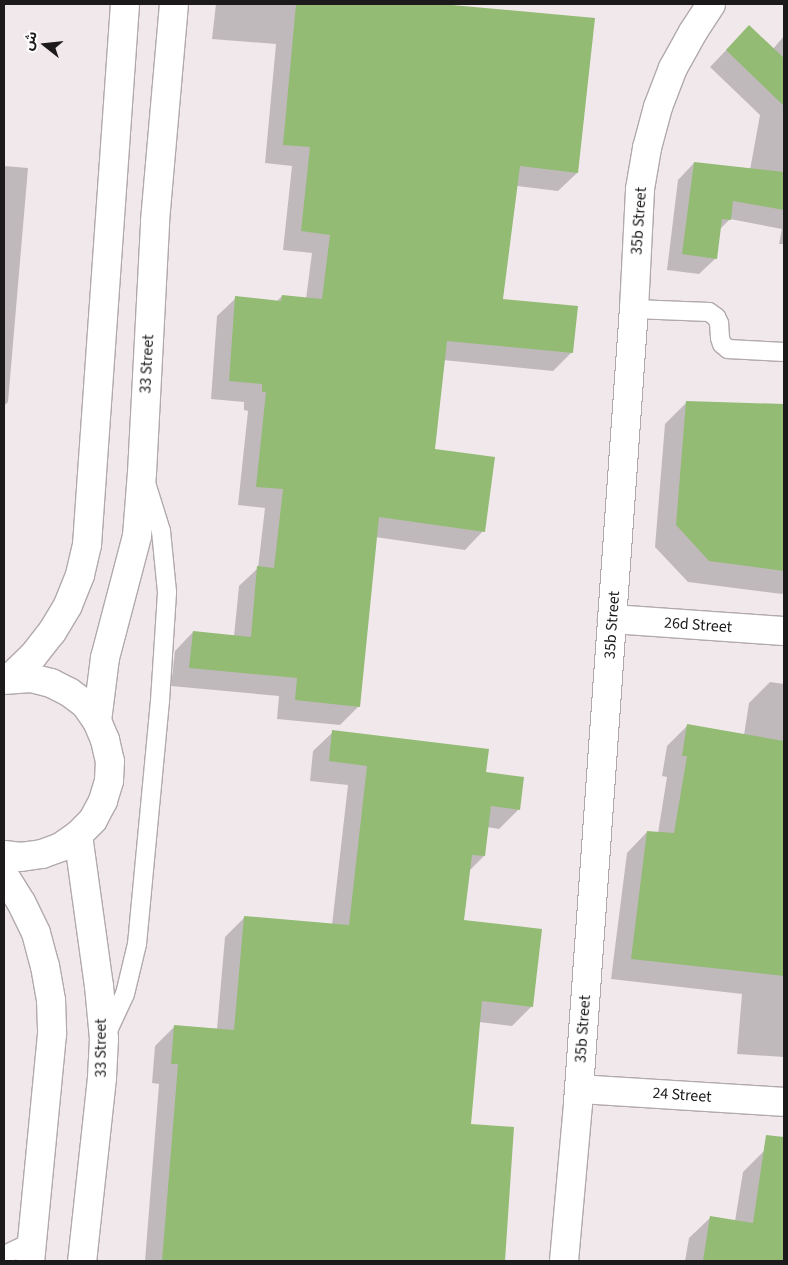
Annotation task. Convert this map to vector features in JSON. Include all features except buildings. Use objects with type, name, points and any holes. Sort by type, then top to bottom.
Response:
[{"type":"street","points":[[7,679],[33,656],[52,632],[68,605],[80,575],[88,545],[125,4]]},
{"type":"street","name":"33 Street","points":[[97,721],[105,658],[136,536],[142,473],[155,221],[174,4]]},
{"type":"street","name":"35b Street","points":[[564,1261],[579,1088],[634,309],[640,189],[647,148],[658,107],[674,68],[693,32],[711,4]]},
{"type":"street","name":"26d Street","points":[[612,619],[784,631]]},
{"type":"street","points":[[4,855],[21,857],[42,854],[61,847],[78,835],[93,820],[103,802],[109,781],[110,760],[106,740],[97,721],[85,704],[69,692],[51,683],[31,678],[7,679]]},
{"type":"street","name":"33 Street","points":[[78,835],[99,986],[104,1039],[102,1078],[82,1261]]},
{"type":"street","points":[[4,875],[21,902],[36,933],[45,966],[51,1000],[52,1034],[31,1252]]},
{"type":"street","name":"24 Street","points":[[579,1088],[784,1102]]},
{"type":"lane","points":[[634,309],[710,312],[719,323],[722,344],[728,349],[784,352]]},
{"type":"lane","points":[[104,1039],[125,994],[137,944],[163,652],[167,592],[165,561],[160,531],[142,473]]},
{"type":"lane","points":[[4,1255],[31,1252]]}]
